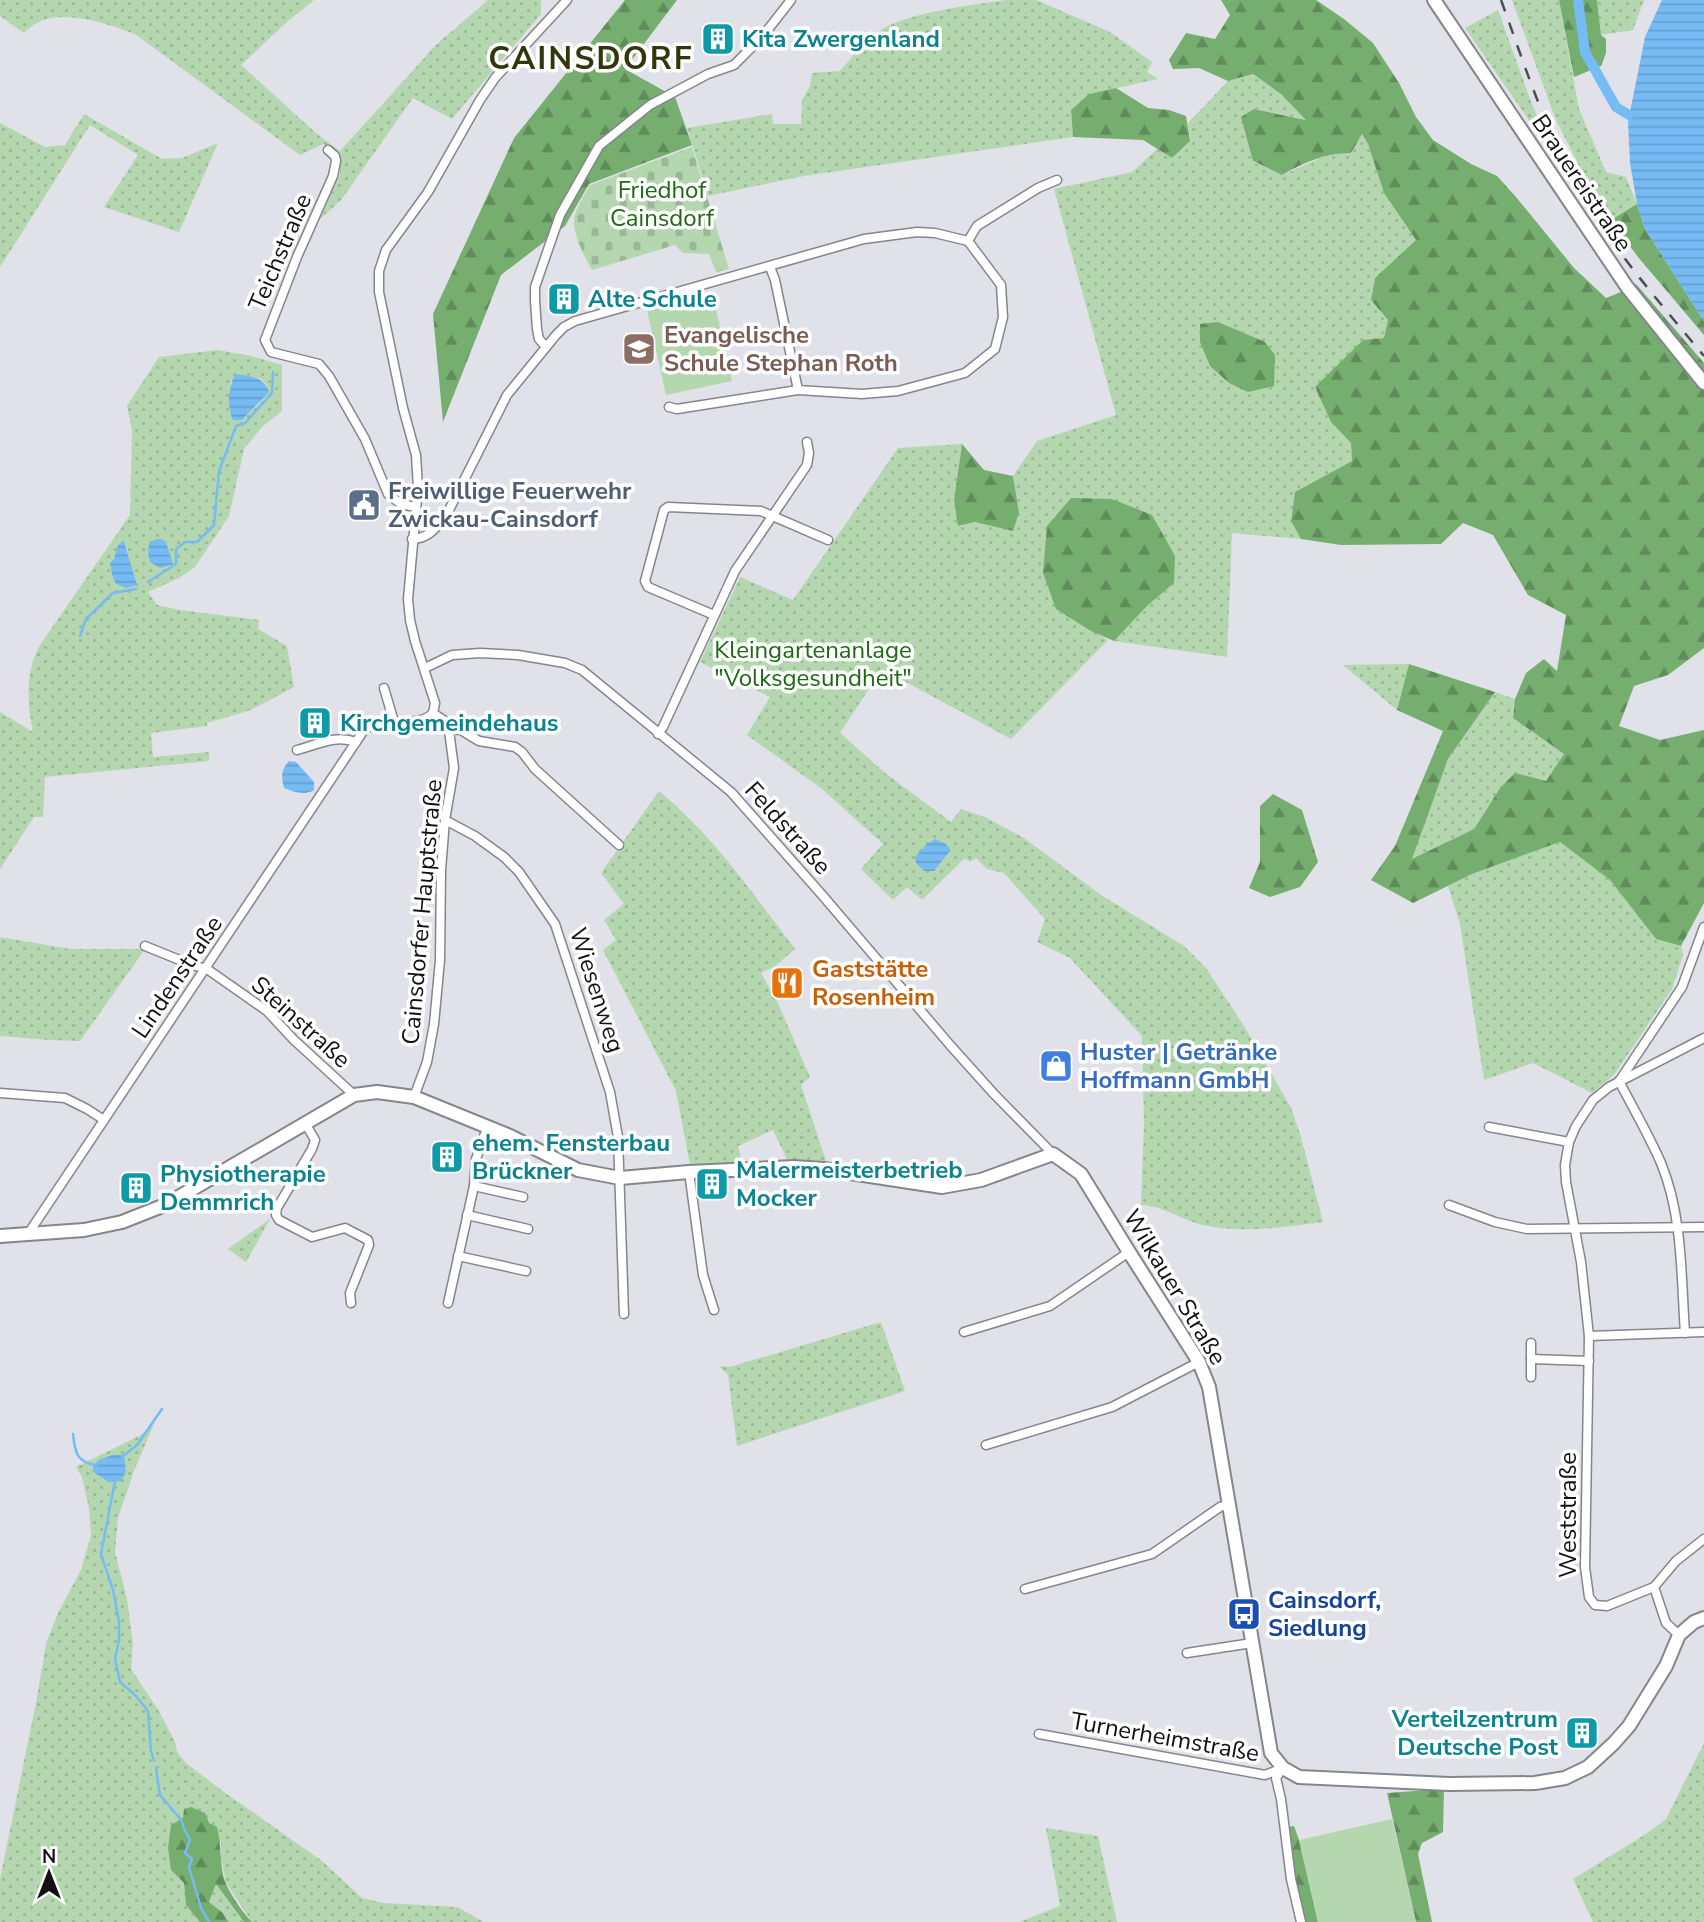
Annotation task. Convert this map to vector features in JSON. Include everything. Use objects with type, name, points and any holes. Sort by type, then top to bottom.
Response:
[{"type":"street","points":[[567,0],[487,89],[428,192],[387,250],[379,271],[379,292],[403,408],[416,455],[418,488],[408,609],[415,641],[435,703],[433,713],[448,723],[449,729],[461,730],[478,741],[515,747],[523,752],[535,769],[619,845]]},
{"type":"street","points":[[546,347],[539,339],[537,329],[536,287],[560,215],[599,146],[650,105],[708,74],[734,65],[762,37],[790,0]]},
{"type":"street","name":"Brauereistraße","points":[[1434,0],[1627,286],[1704,383]]},
{"type":"street","name":"Teichstraße","points":[[328,150],[335,156],[336,161],[332,176],[265,340],[271,352],[319,363],[365,439],[388,494],[401,504],[415,507]]},
{"type":"street","points":[[968,241],[976,226],[1038,188],[1057,180]]},
{"type":"street","points":[[412,539],[423,539],[436,529],[446,516],[507,395],[564,327],[589,316],[770,267],[847,243],[917,232],[935,233],[968,241],[1001,285],[1003,317],[995,349],[965,373],[898,391],[862,394],[798,390],[677,409],[669,407]]},
{"type":"street","points":[[770,267],[798,390]]},
{"type":"street","points":[[658,734],[735,571],[807,465],[807,442]]},
{"type":"street","points":[[714,615],[648,587],[645,580],[664,510],[668,507],[761,511],[828,540]]},
{"type":"street","name":"Feldstraße","points":[[425,668],[452,655],[485,653],[518,655],[565,663],[582,670],[731,792],[823,895],[950,1045],[1053,1154]]},
{"type":"street","points":[[384,688],[394,722]]},
{"type":"street","name":"Lindenstraße","points":[[28,1234],[207,969],[356,741],[369,726],[426,719],[433,713]]},
{"type":"street","name":"Cainsdorfer Hauptstraße","points":[[414,1097],[427,1062],[434,1024],[440,960],[445,820],[454,768],[449,729]]},
{"type":"street","name":"Lindenstraße","points":[[297,750],[333,739],[356,741]]},
{"type":"street","name":"Wiesenweg","points":[[445,820],[475,836],[504,857],[519,872],[555,924],[610,1092],[618,1137],[624,1314]]},
{"type":"street","points":[[1619,1081],[1682,987],[1704,927]]},
{"type":"street","name":"Steinstraße","points":[[145,946],[207,969],[267,1011],[293,1040],[354,1095]]},
{"type":"street","points":[[1619,1081],[1704,1038]]},
{"type":"street","points":[[1619,1081],[1661,1164],[1668,1184],[1677,1227],[1685,1333]]},
{"type":"street","name":"Weststraße","points":[[1619,1081],[1593,1100],[1580,1119],[1569,1142],[1565,1165],[1568,1198],[1581,1262],[1589,1336],[1585,1567],[1589,1597],[1595,1605],[1607,1606],[1654,1587]]},
{"type":"street","points":[[0,1236],[84,1230],[133,1218],[165,1205],[354,1095],[377,1092],[414,1097],[510,1136],[578,1170],[620,1178],[794,1167],[942,1186],[981,1180],[1053,1154]]},
{"type":"street","points":[[0,1093],[65,1098],[104,1120]]},
{"type":"street","points":[[305,1123],[315,1140],[277,1208],[276,1215],[279,1220],[312,1237],[345,1228],[368,1240],[369,1245],[350,1293],[351,1303]]},
{"type":"street","points":[[1489,1127],[1569,1142]]},
{"type":"street","points":[[448,1303],[474,1186],[476,1159],[487,1128]]},
{"type":"street","name":"Wilkauer Straße","points":[[1053,1154],[1081,1174],[1199,1362],[1209,1387],[1271,1754],[1283,1768]]},
{"type":"street","points":[[689,1172],[703,1275],[715,1310]]},
{"type":"street","points":[[474,1186],[523,1197]]},
{"type":"street","points":[[1449,1205],[1495,1222],[1527,1229],[1704,1227]]},
{"type":"street","points":[[467,1215],[528,1229]]},
{"type":"street","points":[[964,1332],[1050,1306],[1129,1252]]},
{"type":"street","points":[[458,1256],[526,1271]]},
{"type":"street","points":[[1589,1336],[1704,1332]]},
{"type":"street","points":[[1531,1343],[1531,1377]]},
{"type":"street","points":[[1531,1359],[1589,1360]]},
{"type":"street","points":[[986,1445],[1112,1408],[1199,1362]]},
{"type":"street","points":[[1025,1589],[1152,1553],[1220,1507],[1229,1504]]},
{"type":"street","points":[[1679,1635],[1666,1623],[1654,1587],[1676,1561],[1704,1539]]},
{"type":"street","points":[[1301,1922],[1291,1879],[1276,1778],[1283,1768],[1299,1777],[1449,1784],[1535,1783],[1565,1778],[1588,1767],[1614,1743],[1637,1715],[1666,1666],[1679,1635],[1694,1622],[1704,1618]]},
{"type":"street","points":[[1186,1653],[1252,1643]]},
{"type":"street","name":"Turnerheimstraße","points":[[1039,1734],[1265,1775],[1283,1768]]},
{"type":"green space","points":[[0,0],[314,0],[241,65],[317,134],[340,151],[437,44],[488,0],[541,0],[541,14],[452,119],[413,98],[341,200],[320,219],[340,174],[340,156],[323,144],[300,155],[135,34],[93,20],[62,17],[35,24],[24,33],[0,16]]},
{"type":"green space","points":[[625,0],[677,0],[625,69],[675,97],[692,145],[589,184],[565,226],[501,275],[443,422],[433,314],[514,138]]},
{"type":"green space","points":[[1006,0],[1036,0],[1110,32],[1152,62],[1147,72],[1158,79],[1089,94],[1071,110],[1073,137],[804,176],[708,196],[687,128],[772,114],[773,124],[801,124],[802,100],[810,86],[812,73],[840,71],[865,43],[885,27],[937,11]]},
{"type":"green space","points":[[1221,0],[1316,0],[1344,19],[1373,43],[1399,83],[1416,117],[1433,140],[1471,164],[1497,176],[1574,268],[1606,298],[1636,284],[1704,363],[1704,648],[1668,675],[1634,686],[1619,726],[1660,740],[1704,730],[1704,903],[1681,946],[1656,939],[1610,880],[1560,842],[1472,874],[1413,903],[1371,880],[1395,846],[1443,731],[1397,710],[1409,664],[1495,692],[1448,759],[1412,859],[1474,829],[1500,788],[1515,773],[1546,781],[1564,754],[1513,718],[1515,699],[1526,673],[1544,659],[1557,671],[1566,615],[1528,595],[1493,535],[1463,523],[1441,544],[1341,545],[1301,539],[1291,521],[1295,492],[1352,461],[1351,443],[1331,422],[1315,387],[1363,340],[1384,338],[1388,320],[1371,300],[1375,278],[1416,240],[1384,193],[1368,144],[1362,134],[1351,153],[1315,159],[1282,175],[1253,161],[1241,117],[1254,109],[1306,120],[1281,94],[1253,74],[1228,81],[1199,68],[1173,69],[1169,60],[1186,33],[1215,39],[1230,15]]},
{"type":"green space","points":[[1512,0],[1559,0],[1579,109],[1606,172],[1626,177],[1637,204],[1611,220],[1591,189],[1556,120]]},
{"type":"green space","points":[[1559,0],[1597,0],[1601,35],[1606,39],[1606,53],[1601,66],[1574,77]]},
{"type":"green space","points":[[1597,0],[1644,0],[1633,30],[1601,35]]},
{"type":"green space","points":[[1498,10],[1530,99],[1555,158],[1465,28]]},
{"type":"green space","name":"Kleingartenanlage \"Volksgesundheit\"","points":[[1253,74],[1281,94],[1307,120],[1254,109],[1253,162],[1282,175],[1332,153],[1351,153],[1362,134],[1368,144],[1384,193],[1416,240],[1375,278],[1371,300],[1388,320],[1384,338],[1331,422],[1351,443],[1352,461],[1295,492],[1291,521],[1301,539],[1232,533],[1227,657],[1114,641],[1147,606],[1174,583],[1056,609],[1108,640],[1011,739],[882,669],[840,733],[885,773],[951,822],[961,809],[985,817],[1024,838],[1101,895],[1184,946],[1206,968],[1244,1026],[1291,1108],[1323,1222],[1278,1228],[1233,1229],[1203,1225],[1141,1205],[1144,1125],[1142,1036],[1070,958],[1037,942],[1045,919],[1004,873],[987,869],[976,858],[970,862],[965,858],[922,900],[907,887],[893,900],[861,869],[883,844],[821,788],[747,735],[770,697],[700,662],[740,577],[793,600],[898,448],[962,444],[954,500],[959,526],[1019,512],[1013,476],[1037,441],[1116,415],[1054,189],[1132,172],[1157,149],[1172,158],[1190,141],[1188,123],[1228,81]]},
{"type":"green space","points":[[1116,88],[1148,108],[1169,110],[1186,116],[1190,141],[1172,158],[1143,140],[1073,137],[1071,110],[1089,94]]},
{"type":"green space","points":[[84,114],[162,159],[182,158],[218,143],[179,232],[104,207],[138,155],[90,125],[0,267],[0,123],[45,147],[65,145]]},
{"type":"green space","name":"Friedhof Cainsdorf","points":[[692,147],[729,269],[716,272],[709,254],[683,253],[675,245],[592,270],[583,254],[574,227],[577,208],[590,185]]},
{"type":"green space","points":[[1637,204],[1645,229],[1704,321],[1704,335],[1638,257],[1611,220]]},
{"type":"green space","points":[[713,296],[732,381],[666,395],[647,310]]},
{"type":"green space","points":[[1218,322],[1265,342],[1275,355],[1274,386],[1248,392],[1229,383],[1210,366],[1200,342],[1200,324]]},
{"type":"green space","points":[[218,350],[282,365],[282,411],[262,427],[244,449],[229,516],[195,567],[179,578],[148,592],[157,605],[259,620],[258,629],[287,646],[294,687],[251,710],[207,723],[207,726],[151,733],[153,757],[209,752],[209,761],[45,777],[43,817],[34,817],[0,869],[0,712],[33,732],[29,687],[35,655],[130,515],[132,430],[127,406],[159,357]],"holes":[[[246,376],[261,379],[267,385],[262,400],[242,420],[229,411],[231,382]],[[126,546],[136,585],[112,575],[110,563]]]},
{"type":"green space","points":[[962,444],[984,470],[1013,476],[1019,512],[1013,531],[975,522],[958,526],[954,500]]},
{"type":"green space","points":[[1071,498],[1112,499],[1152,515],[1175,556],[1174,583],[1147,606],[1114,641],[1091,631],[1056,609],[1043,573],[1047,526]]},
{"type":"green space","points":[[1409,664],[1397,710],[1343,665]]},
{"type":"green space","points":[[1495,692],[1515,699],[1513,718],[1564,754],[1546,781],[1500,788],[1474,829],[1411,860],[1448,759]]},
{"type":"green space","points":[[659,791],[715,846],[795,949],[775,966],[761,973],[777,1001],[810,1077],[801,1085],[826,1161],[787,1159],[773,1130],[738,1146],[742,1162],[690,1165],[676,1091],[603,950],[616,940],[604,920],[624,904],[601,873]]},
{"type":"green space","points":[[1273,794],[1302,810],[1318,862],[1300,887],[1270,897],[1249,888],[1260,862],[1260,806]]},
{"type":"green space","points":[[1560,842],[1610,880],[1656,939],[1681,946],[1683,955],[1672,989],[1614,1075],[1592,1093],[1533,1063],[1484,1080],[1460,924],[1448,886],[1472,874]]},
{"type":"green space","points":[[0,937],[70,949],[145,949],[80,1041],[0,1036]]},
{"type":"green space","points":[[270,1219],[246,1262],[228,1249]]},
{"type":"green space","points":[[881,1322],[905,1391],[737,1446],[728,1375],[719,1366],[730,1367]]},
{"type":"green space","points":[[154,1424],[118,1518],[115,1552],[127,1599],[133,1644],[131,1669],[159,1711],[175,1742],[177,1752],[186,1763],[224,1792],[322,1861],[362,1898],[383,1903],[457,1907],[484,1922],[252,1922],[226,1883],[221,1842],[183,1818],[171,1870],[184,1883],[186,1905],[200,1922],[0,1922],[0,1879],[46,1644],[57,1615],[81,1570],[91,1535],[89,1508],[82,1477],[76,1467],[141,1435]]},
{"type":"green space","points":[[1704,1743],[1704,1922],[1593,1922],[1573,1879],[1666,1819]]},
{"type":"green space","points":[[1444,1789],[1443,1832],[1422,1843],[1418,1854],[1432,1922],[1416,1922],[1387,1793]]},
{"type":"green space","points":[[191,1807],[205,1813],[209,1823],[217,1827],[226,1884],[252,1922],[244,1922],[216,1884],[209,1902],[223,1913],[228,1922],[200,1922],[186,1905],[184,1883],[171,1870],[168,1848],[171,1825],[183,1818],[184,1809]]},
{"type":"green space","points":[[1392,1819],[1416,1922],[1318,1922],[1299,1840]]},
{"type":"green space","points":[[1294,1826],[1318,1922],[1304,1922],[1297,1894],[1287,1827]]},
{"type":"green space","points":[[1046,1828],[1098,1836],[1117,1922],[1019,1922],[1060,1906]]},
{"type":"green space","points":[[216,1884],[244,1922],[228,1922],[223,1913],[209,1902]]},
{"type":"water","points":[[1662,0],[1704,0],[1704,321],[1645,229],[1637,204],[1630,163],[1628,122],[1645,37]]},
{"type":"water","points":[[235,374],[260,380],[269,392],[242,420],[233,420],[229,403]]},
{"type":"water","points":[[162,539],[166,542],[173,564],[160,568],[150,562],[148,553],[149,544]]},
{"type":"water","points":[[124,541],[137,585],[126,588],[116,584],[110,563],[118,545]]},
{"type":"water","points":[[289,761],[296,762],[314,782],[314,790],[303,793],[284,788],[282,773]]},
{"type":"water","points":[[935,839],[946,844],[949,852],[934,871],[924,871],[916,863],[915,857]]},
{"type":"water","points":[[112,1455],[124,1455],[126,1472],[121,1481],[109,1482],[92,1471],[97,1461]]},
{"type":"waterway","points":[[1578,0],[1585,52],[1616,107],[1629,115]]},
{"type":"waterway","points":[[148,582],[176,564],[176,549],[185,542],[197,542],[214,525],[219,471],[236,426],[245,423],[272,393],[273,372]]},
{"type":"waterway","points":[[80,636],[86,619],[113,593],[136,589]]},
{"type":"waterway","points":[[122,1457],[137,1445],[162,1409]]},
{"type":"waterway","points":[[73,1434],[78,1456],[85,1462],[97,1465]]},
{"type":"waterway","points":[[115,1481],[101,1554],[113,1590],[119,1622],[115,1659],[120,1682],[148,1711],[154,1761]]},
{"type":"waterway","points":[[156,1768],[160,1795],[182,1821],[190,1840],[185,1853],[192,1859],[189,1867],[201,1908],[209,1922]]},
{"type":"railway","points":[[1501,0],[1547,123],[1581,193],[1624,257],[1704,356]]},
{"type":"place","name":"Kita Zwergenland","points":[[718,39]]},
{"type":"place","name":"Alte Schule","points":[[564,299]]},
{"type":"place","name":"Evangelische Schule Stephan Roth","points":[[639,349]]},
{"type":"place","name":"Freiwillige Feuerwehr Zwickau-Cainsdorf","points":[[364,505]]},
{"type":"place","name":"Kirchgemeindehaus","points":[[315,723]]},
{"type":"place","name":"Gaststätte Rosenheim","points":[[787,983]]},
{"type":"place","name":"Huster | Getränke Hoffmann GmbH","points":[[1056,1066]]},
{"type":"place","name":"ehem. Fensterbau Brückner","points":[[447,1157]]},
{"type":"place","name":"Malermeisterbetrieb Mocker","points":[[712,1184]]},
{"type":"place","name":"Physiotherapie Demmrich","points":[[136,1188]]},
{"type":"place","name":"Cainsdorf, Siedlung","points":[[1244,1614]]},
{"type":"place","name":"Verteilzentrum Deutsche Post","points":[[1582,1733]]},
{"type":"district","name":"CAINSDORF","points":[[591,58]]}]
